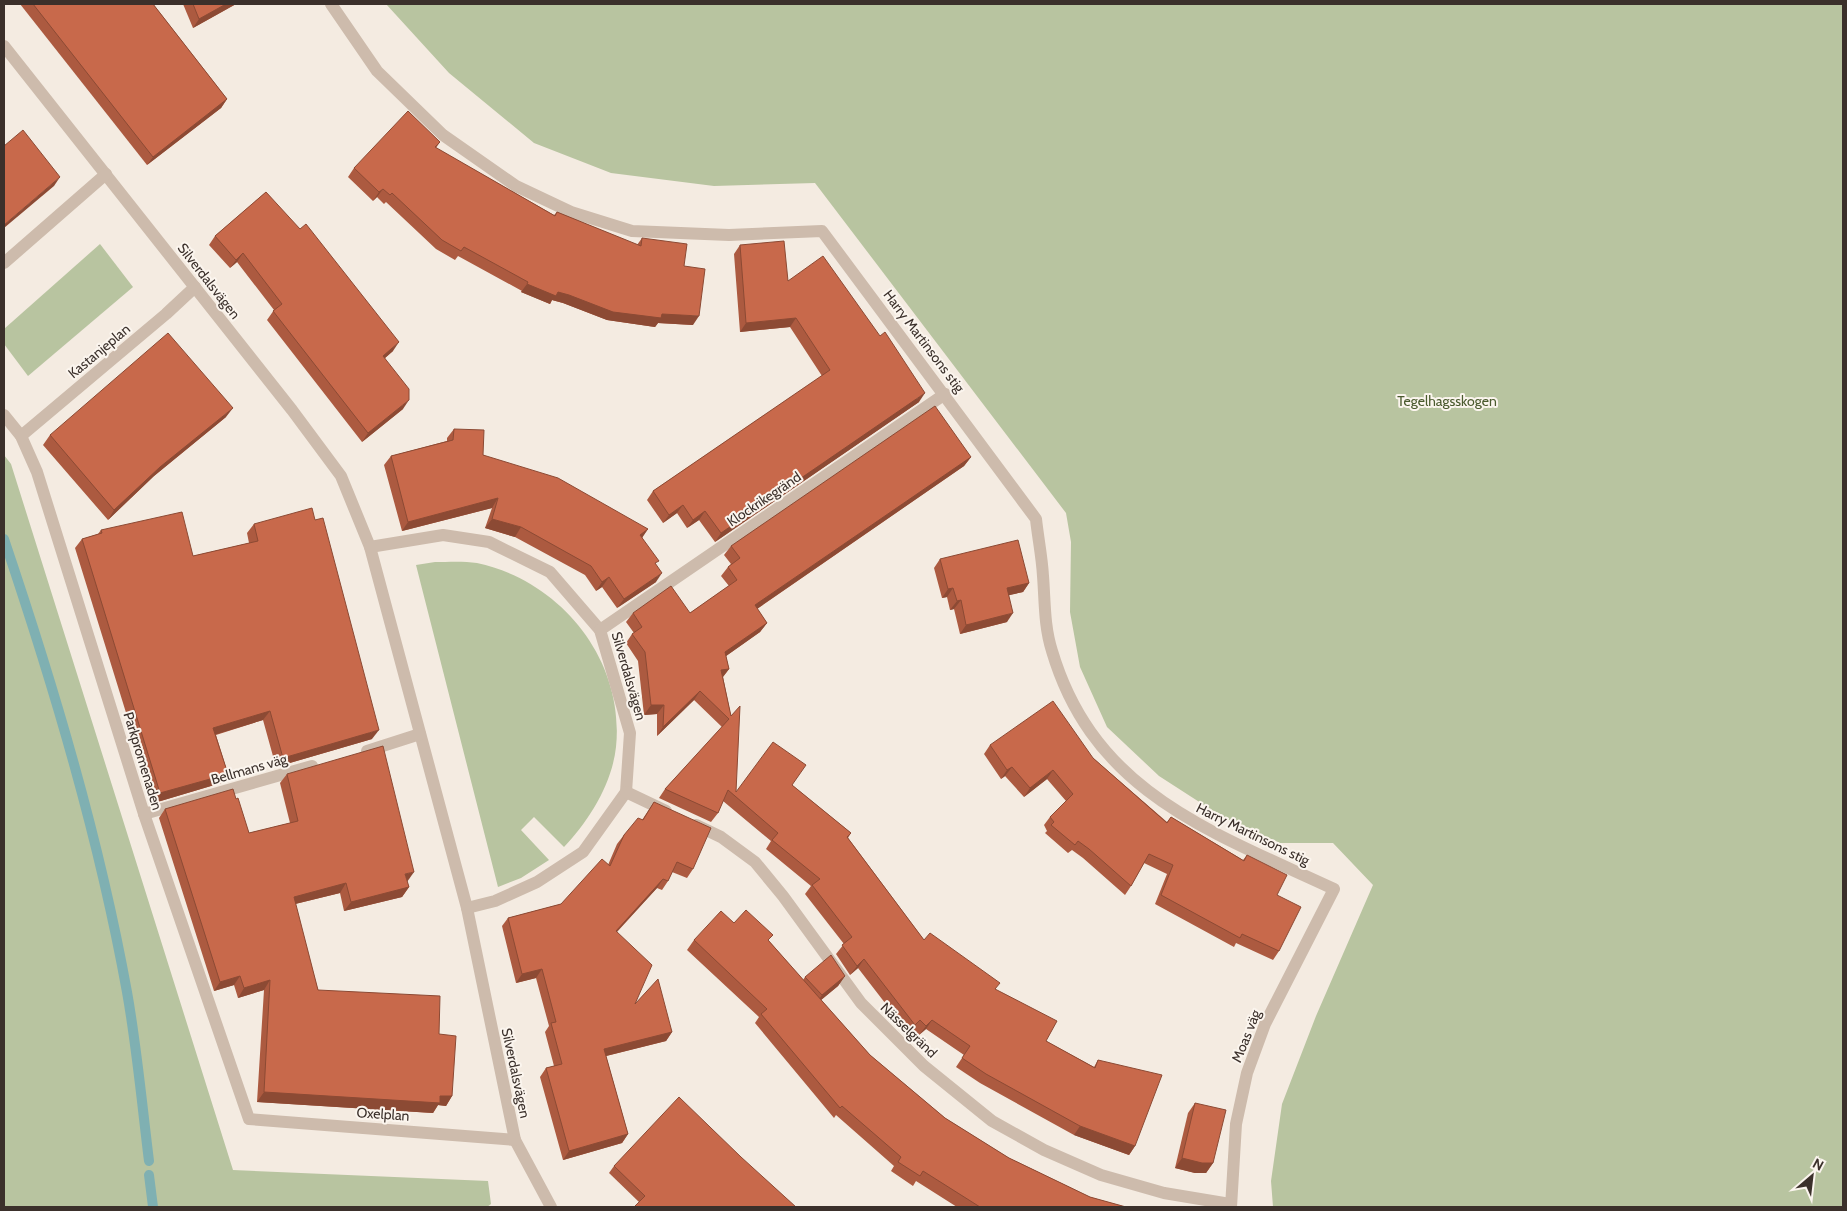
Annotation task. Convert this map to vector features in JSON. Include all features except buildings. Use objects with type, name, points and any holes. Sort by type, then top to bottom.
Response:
[{"type":"street","name":"Harry Martinsons stig","points":[[331,4],[377,71],[443,135],[516,186],[571,212],[632,231],[729,234],[822,231],[945,394],[1036,519],[1043,576],[1044,611],[1052,650],[1068,695],[1093,737],[1124,772],[1158,800],[1192,821],[1334,889]]},
{"type":"street","name":"Silverdalsvägen","points":[[4,46],[195,287],[341,476],[370,547],[467,908],[515,1140],[549,1206]]},
{"type":"street","points":[[4,263],[106,174]]},
{"type":"street","name":"Kastanjeplan","points":[[21,436],[166,314],[195,287]]},
{"type":"street","name":"Klockrikegränd","points":[[600,630],[945,394]]},
{"type":"street","name":"Parkpromenaden","points":[[4,415],[21,436],[37,472],[144,814],[249,1119]]},
{"type":"street","name":"Silverdalsvägen","points":[[370,547],[443,536],[489,542],[550,572],[600,630],[630,733],[626,792]]},
{"type":"street","points":[[358,753],[420,734]]},
{"type":"street","name":"Bellmans väg","points":[[144,814],[321,764]]},
{"type":"street","points":[[467,908],[494,901],[537,882],[583,852],[626,792]]},
{"type":"street","name":"Nässelgränd","points":[[626,792],[721,836],[755,862],[783,896],[861,1003],[924,1066],[992,1121],[1044,1150],[1101,1174],[1164,1193],[1231,1206]]},
{"type":"street","name":"Moas väg","points":[[1231,1206],[1236,1124],[1246,1072],[1265,1024],[1334,889]]},
{"type":"street","name":"Oxelplan","points":[[249,1119],[515,1140]]},
{"type":"green space","name":"Tegelhagsskogen","points":[[386,4],[1843,4],[1843,1207],[1273,1207],[1271,1181],[1282,1104],[1316,1016],[1373,885],[1333,843],[1280,843],[1221,816],[1159,776],[1107,727],[1080,667],[1070,612],[1071,542],[1066,513],[815,183],[714,186],[611,173],[534,143],[449,73]]},
{"type":"green space","points":[[100,244],[133,287],[28,376],[4,344],[4,329]]},
{"type":"green space","points":[[4,455],[11,464],[233,1170],[488,1181],[491,1204],[487,1207],[4,1207]]},
{"type":"green space","points":[[435,562],[477,563],[507,573],[535,587],[560,606],[581,629],[598,655],[610,684],[616,715],[616,747],[610,775],[598,801],[582,826],[564,847],[534,817],[521,830],[549,860],[521,878],[498,887],[416,565]]},
{"type":"waterway","points":[[4,539],[58,707],[103,877],[131,1013],[149,1161]]},
{"type":"waterway","points":[[149,1175],[153,1207]]}]
